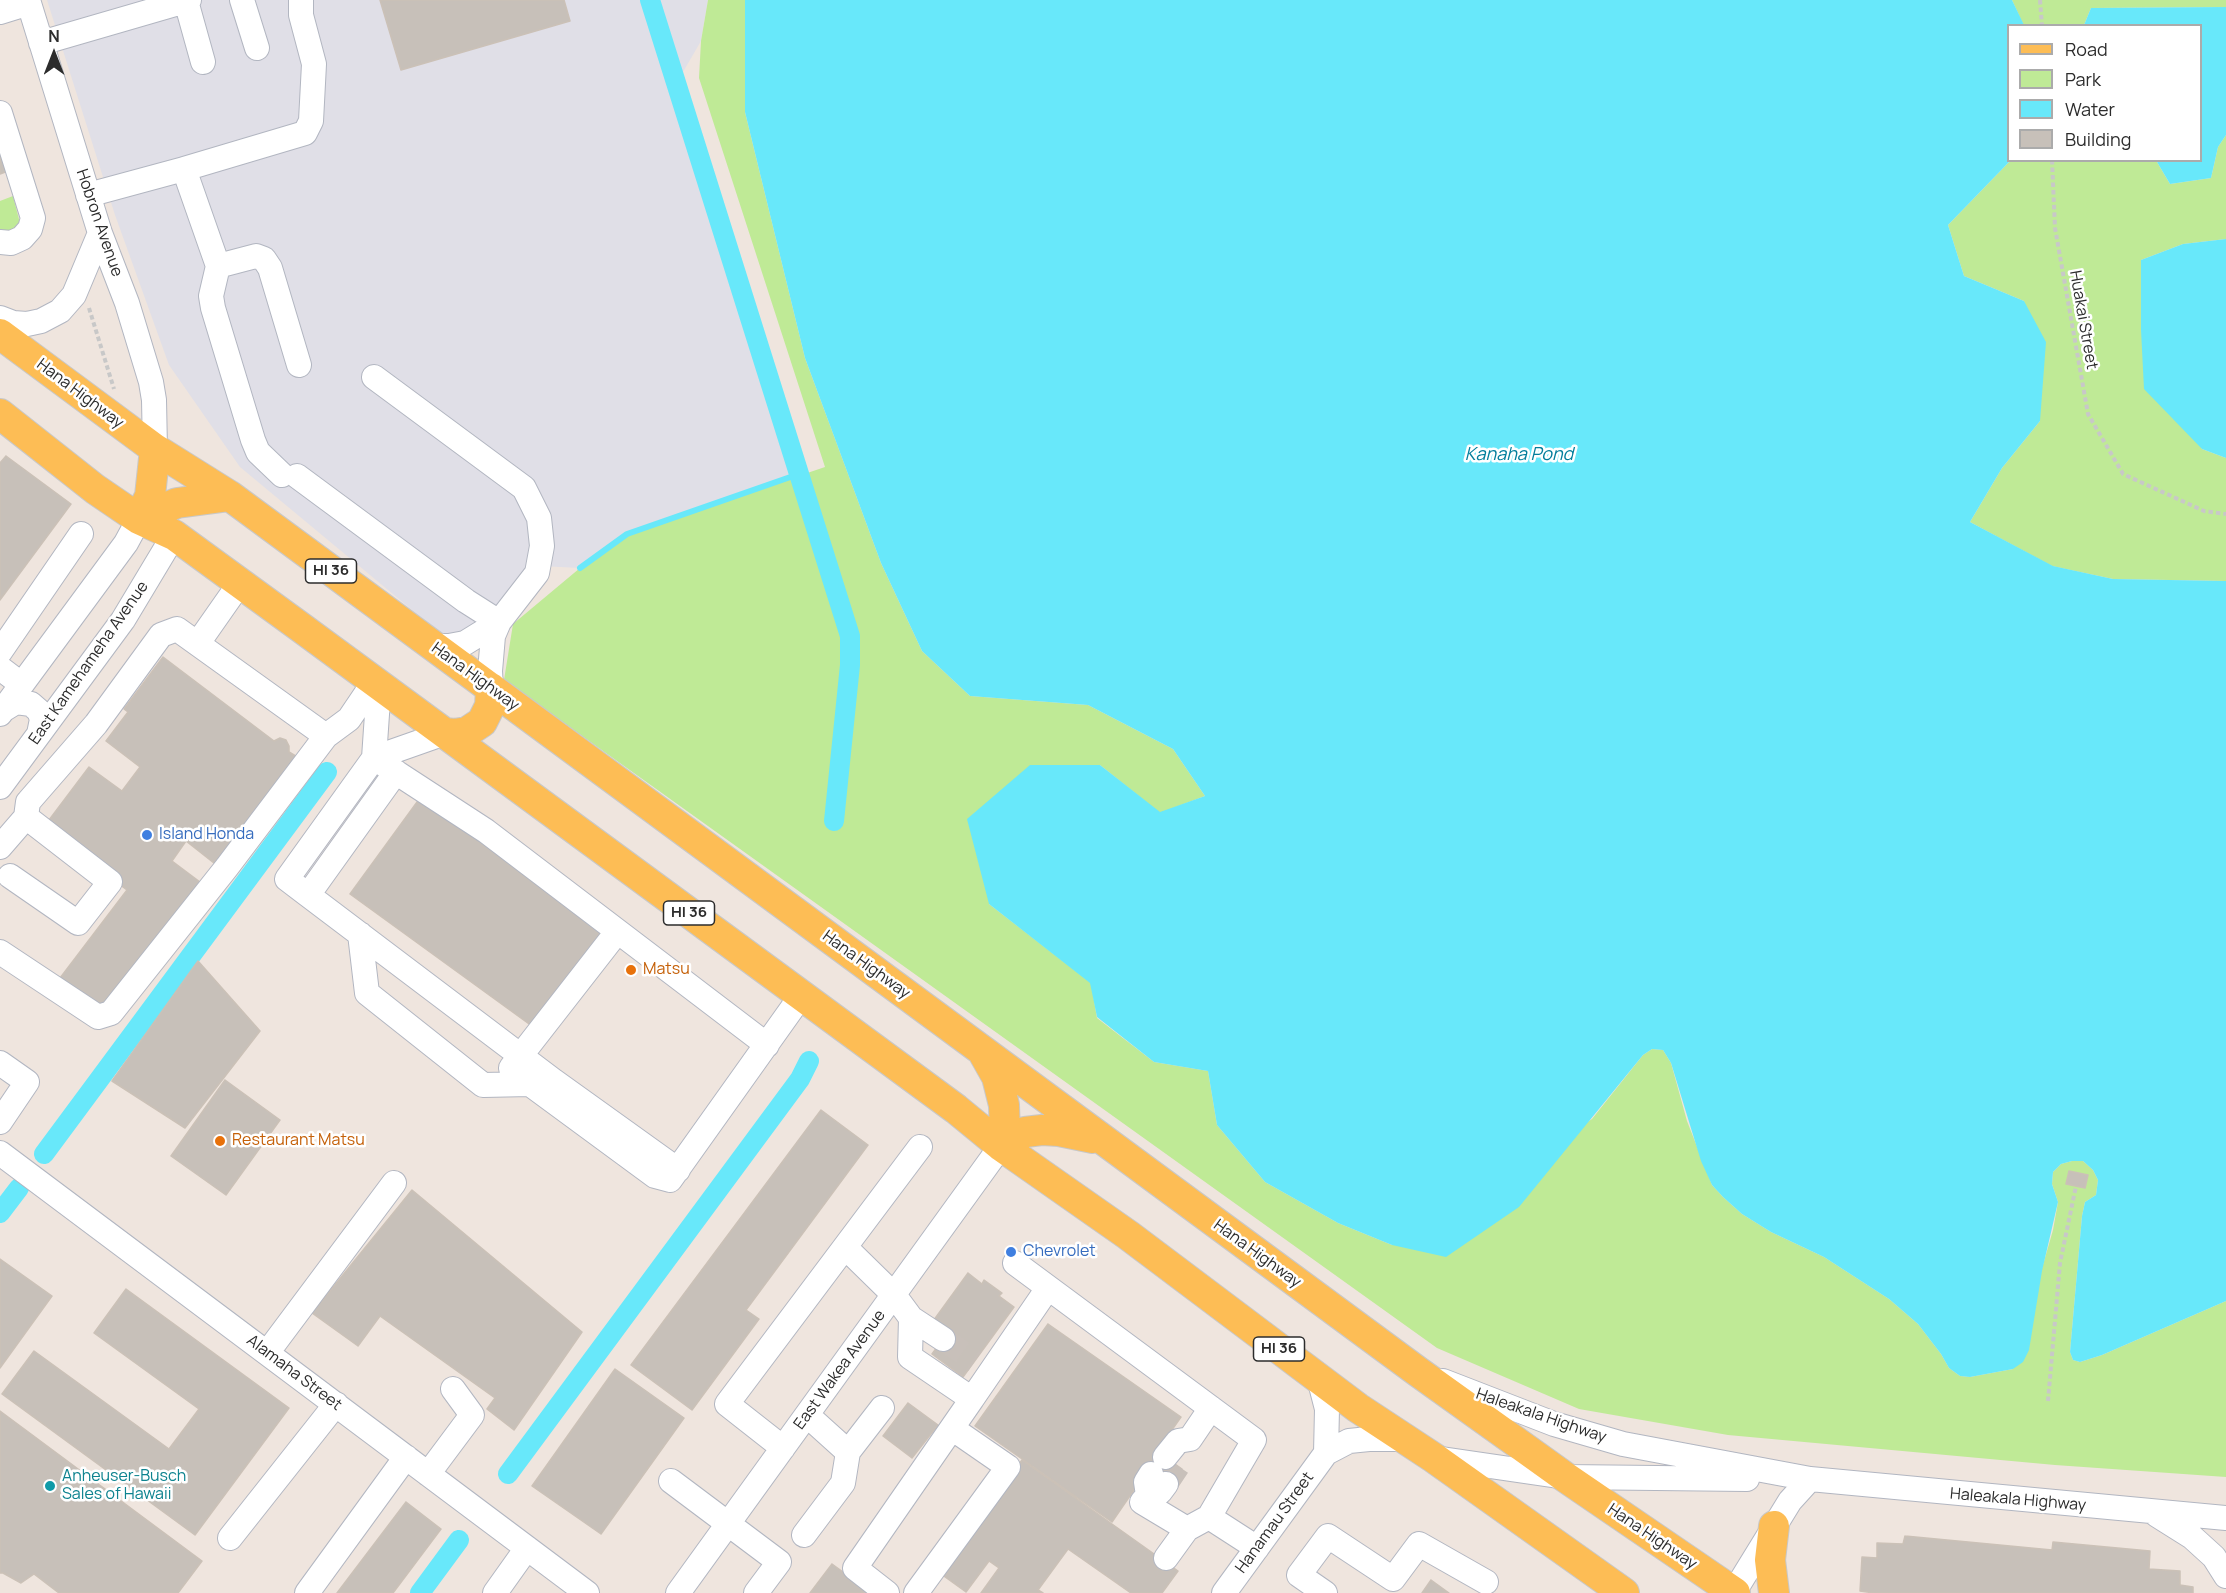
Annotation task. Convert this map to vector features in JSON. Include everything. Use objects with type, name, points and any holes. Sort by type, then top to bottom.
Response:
[{"type":"main road","name":"Hana Highway","points":[[0,334],[155,448],[230,496],[1564,1478],[1734,1593]]},
{"type":"main road","name":"HI 36","points":[[2,421],[95,489],[132,531],[174,535],[956,1109],[1001,1146],[1128,1235],[1358,1408],[1434,1458],[1624,1593]]},
{"type":"main road","points":[[155,448],[176,485],[174,535]]},
{"type":"main road","points":[[132,531],[150,496],[155,448]]},
{"type":"main road","points":[[132,531],[177,503],[230,496]]},
{"type":"main road","points":[[445,733],[467,732],[482,722],[490,706],[491,688]]},
{"type":"main road","name":"HI 36","points":[[983,1051],[997,1077],[1004,1105],[1005,1134],[1001,1146]]},
{"type":"main road","name":"HI 36","points":[[1001,1146],[1025,1132],[1042,1130],[1077,1133],[1109,1145]]},
{"type":"main road","points":[[1774,1526],[1770,1560],[1774,1593]]},
{"type":"street","points":[[41,43],[187,0],[203,62]]},
{"type":"street","points":[[242,0],[257,48]]},
{"type":"street","points":[[88,195],[305,133],[311,121],[314,64],[300,15],[301,0]]},
{"type":"street","points":[[0,12],[28,2]]},
{"type":"street","name":"Hobron Avenue","points":[[28,2],[100,233],[126,303],[151,382],[154,400],[155,448]]},
{"type":"street","points":[[0,113],[33,218],[28,232],[22,238],[11,243],[0,242]]},
{"type":"street","points":[[184,169],[218,266],[211,297],[213,308],[258,452],[466,601],[499,622]]},
{"type":"street","points":[[0,318],[13,323],[27,324],[41,321],[60,311],[77,289],[100,233]]},
{"type":"street","points":[[218,266],[256,256],[264,259],[270,267],[299,365]]},
{"type":"street","points":[[374,377],[525,488],[539,518],[542,546],[537,573],[499,622],[493,636],[490,654],[491,688]]},
{"type":"street","points":[[1,712],[132,531]]},
{"type":"street","points":[[0,652],[81,534]]},
{"type":"street","name":"East Kamehameha Avenue","points":[[3,784],[123,620],[174,535]]},
{"type":"street","points":[[198,643],[240,583]]},
{"type":"street","points":[[433,646],[449,646],[465,642],[499,622]]},
{"type":"street","points":[[0,847],[27,809],[96,724],[161,635],[177,629],[326,736]]},
{"type":"street","points":[[0,668],[21,684]]},
{"type":"street","points":[[0,952],[98,1017],[111,1013],[227,867],[326,736],[349,719],[377,684]]},
{"type":"street","points":[[377,684],[374,758],[287,879],[520,1056],[678,1170]]},
{"type":"street","points":[[1,712],[16,702],[31,704],[39,711],[42,719],[39,734]]},
{"type":"street","points":[[374,758],[445,733]]},
{"type":"street","points":[[374,758],[486,831],[766,1045]]},
{"type":"street","points":[[308,895],[396,772]]},
{"type":"street","points":[[3,784],[27,809],[110,882],[78,923],[10,876]]},
{"type":"street","points":[[496,1086],[617,933]]},
{"type":"street","points":[[360,934],[367,993],[483,1085],[530,1084],[655,1176],[670,1180],[801,996]]},
{"type":"street","points":[[0,1063],[27,1082],[0,1122]]},
{"type":"street","name":"East Wakea Avenue","points":[[678,1593],[1001,1146]]},
{"type":"street","points":[[783,1448],[728,1404],[920,1147]]},
{"type":"street","name":"Alamaha Street","points":[[0,1153],[587,1593]]},
{"type":"street","points":[[267,1353],[394,1183]]},
{"type":"street","points":[[845,1247],[894,1295],[911,1318],[943,1339]]},
{"type":"street","points":[[1015,1263],[1254,1440],[1209,1518],[1187,1529],[1166,1558]]},
{"type":"street","points":[[887,1593],[855,1569],[953,1429],[972,1399],[983,1367],[1048,1288]]},
{"type":"street","points":[[911,1318],[910,1357],[972,1399]]},
{"type":"street","name":"Haleakala Highway","points":[[1417,1371],[1554,1424],[1623,1444],[1810,1479],[2226,1518]]},
{"type":"street","points":[[1319,1378],[1327,1410],[1326,1453]]},
{"type":"street","points":[[428,1474],[472,1415],[453,1389]]},
{"type":"street","points":[[230,1538],[336,1404]]},
{"type":"street","points":[[804,1535],[843,1483],[848,1452],[882,1408]]},
{"type":"street","points":[[1187,1529],[1142,1502],[1162,1475],[1178,1441],[1190,1439],[1211,1408]]},
{"type":"street","points":[[807,1414],[848,1452]]},
{"type":"street","points":[[916,1593],[1008,1467],[953,1429]]},
{"type":"street","name":"Hanamau Street","points":[[1224,1593],[1326,1453],[1349,1441],[1405,1439]]},
{"type":"street","points":[[307,1593],[406,1457]]},
{"type":"street","name":"Haleakala Highway","points":[[1434,1458],[1564,1478],[1810,1479]]},
{"type":"street","points":[[1734,1593],[1790,1502],[1810,1479]]},
{"type":"street","points":[[671,1481],[779,1562],[756,1593]]},
{"type":"street","points":[[2153,1512],[2192,1537],[2214,1557],[2226,1576]]},
{"type":"street","points":[[1209,1518],[1257,1548]]},
{"type":"street","points":[[1325,1593],[1299,1575],[1328,1536],[1387,1586],[1419,1544],[1486,1582]]},
{"type":"street","points":[[495,1593],[527,1548]]},
{"type":"path","points":[[2040,0],[2043,24]]},
{"type":"path","name":"Huakai Street","points":[[2052,162],[2055,228],[2088,414],[2123,474],[2204,511],[2226,514]]},
{"type":"path","points":[[86,304],[90,308],[116,393]]},
{"type":"path","points":[[2048,1401],[2060,1263],[2076,1186]]},
{"type":"shaded area","points":[[47,0],[708,0],[701,41],[676,84],[799,474],[627,534],[580,568],[540,566],[473,631],[441,634],[240,467],[169,365],[115,215]]},
{"type":"green space","points":[[708,0],[745,0],[745,112],[805,358],[881,563],[922,651],[970,696],[1088,705],[1173,749],[1205,796],[1160,813],[1100,765],[989,904],[1091,983],[1097,1018],[1154,1062],[1208,1071],[1217,1125],[1265,1182],[1338,1223],[1392,1245],[1592,1119],[1643,1055],[1652,1049],[1663,1050],[1671,1063],[1687,1121],[1712,1185],[1723,1197],[1742,1214],[1771,1232],[1824,1257],[1889,1299],[1918,1324],[1949,1368],[1960,1376],[1970,1377],[2013,1369],[2053,1230],[2058,1202],[2052,1184],[2053,1172],[2061,1164],[2083,1161],[2093,1170],[2098,1180],[2096,1195],[2085,1202],[2082,1216],[2070,1352],[2073,1360],[2080,1362],[2102,1355],[2226,1301],[2226,1477],[2055,1465],[1728,1435],[1579,1409],[1437,1348],[504,680],[513,624],[580,568],[627,534],[825,467],[699,78],[701,41]]},
{"type":"green space","points":[[2012,0],[2226,0],[2226,7],[2091,8],[2084,24],[2023,24]]},
{"type":"green space","points":[[2226,135],[2226,239],[2183,244],[2141,260],[2141,330],[2202,449],[2226,458],[2226,581],[2113,579],[2052,566],[1970,522],[2002,468],[2040,421],[2024,301],[1964,276],[1948,225],[2009,162],[2157,162],[2170,184],[2211,178],[2218,147]]},
{"type":"green space","points":[[13,196],[20,223],[15,231],[3,231],[0,229],[0,201]]},
{"type":"water","name":"Kanaha Pond","points":[[745,0],[2012,0],[2024,24],[2007,24],[2007,162],[2009,162],[1948,225],[1964,276],[2024,301],[2046,342],[2040,421],[2002,468],[1970,522],[2053,566],[2113,579],[2226,581],[2226,1301],[2102,1355],[2080,1362],[2073,1360],[2070,1352],[2082,1216],[2085,1202],[2096,1195],[2098,1180],[2093,1170],[2083,1161],[2061,1164],[2053,1172],[2052,1184],[2058,1202],[2042,1271],[2029,1350],[2023,1362],[2013,1369],[1970,1377],[1960,1376],[1949,1368],[1918,1324],[1889,1299],[1824,1257],[1771,1232],[1742,1214],[1712,1185],[1701,1161],[1671,1063],[1663,1050],[1652,1049],[1643,1055],[1519,1207],[1446,1257],[1392,1245],[1338,1223],[1265,1182],[1217,1125],[1208,1071],[1154,1062],[1097,1017],[1090,983],[989,904],[967,819],[1030,765],[1100,765],[1160,812],[1205,796],[1173,749],[1088,705],[970,696],[922,651],[881,563],[805,358],[745,112]]},
{"type":"water","points":[[2226,7],[2226,135],[2218,147],[2211,178],[2170,184],[2157,162],[2202,162],[2202,24],[2084,24],[2091,8]]},
{"type":"water","points":[[2226,239],[2226,458],[2202,449],[2144,389],[2141,260],[2183,244]]},
{"type":"building","points":[[380,0],[564,0],[570,21],[401,70]]},
{"type":"building","points":[[0,123],[8,171],[0,174]]},
{"type":"building","points":[[6,456],[71,504],[0,600],[0,463]]},
{"type":"building","name":"Island Honda","points":[[163,657],[274,741],[280,738],[286,740],[289,752],[299,758],[219,867],[186,841],[172,861],[200,882],[103,1009],[57,982],[127,890],[43,828],[89,767],[122,791],[140,767],[106,741],[128,712],[124,709]]},
{"type":"building","points":[[420,798],[606,933],[536,1029],[350,894]]},
{"type":"building","points":[[198,961],[260,1031],[185,1128],[112,1081]]},
{"type":"building","points":[[225,1080],[280,1120],[226,1195],[171,1156]]},
{"type":"building","points":[[821,1110],[868,1145],[746,1310],[759,1319],[692,1410],[631,1365]]},
{"type":"building","points":[[2069,1171],[2088,1175],[2085,1188],[2066,1184]]},
{"type":"building","points":[[412,1190],[582,1332],[514,1430],[487,1409],[495,1398],[380,1316],[358,1346],[312,1313]]},
{"type":"building","points":[[0,1259],[52,1296],[0,1368]]},
{"type":"building","points":[[968,1273],[982,1284],[984,1280],[1002,1293],[999,1296],[1014,1307],[963,1377],[932,1354],[946,1335],[931,1324]]},
{"type":"building","points":[[126,1289],[289,1408],[195,1535],[2,1394],[34,1351],[169,1449],[199,1409],[94,1333]]},
{"type":"building","points":[[1048,1324],[1181,1417],[1157,1451],[1182,1469],[1170,1487],[1147,1471],[1112,1522],[975,1426]]},
{"type":"building","points":[[615,1369],[684,1418],[601,1534],[532,1486]]},
{"type":"building","points":[[908,1403],[938,1425],[912,1458],[883,1436]]},
{"type":"building","name":"Anheuser-Busch Sales of Hawaii","points":[[0,1411],[202,1561],[178,1593],[59,1593],[34,1574],[21,1583],[0,1573]]},
{"type":"building","points":[[1022,1460],[1178,1571],[1162,1593],[1131,1593],[1068,1549],[1038,1590],[1043,1593],[981,1593],[999,1568],[989,1561],[966,1592],[941,1574]]},
{"type":"building","points":[[406,1502],[441,1529],[393,1593],[337,1593]]},
{"type":"building","points":[[1905,1536],[2052,1550],[2053,1542],[2150,1551],[2149,1569],[2180,1571],[2180,1585],[2193,1587],[2193,1593],[1874,1593],[1860,1591],[1862,1557],[1877,1558],[1877,1543],[1903,1544]]},
{"type":"building","points":[[832,1564],[872,1593],[810,1593]]},
{"type":"building","points":[[1431,1580],[1449,1593],[1422,1593]]},
{"type":"waterway","points":[[650,0],[850,636],[850,665],[834,821]]},
{"type":"waterway","points":[[580,568],[627,534],[799,474]]},
{"type":"waterway","points":[[44,1154],[327,772]]},
{"type":"waterway","points":[[508,1474],[800,1079],[809,1061]]},
{"type":"waterway","points":[[0,1213],[19,1188]]},
{"type":"waterway","points":[[420,1593],[459,1540]]},
{"type":"tunnel","points":[[943,1339],[975,1361]]},
{"type":"tunnel","points":[[1166,1484],[1178,1466]]},
{"type":"place","name":"Island Honda","points":[[147,835]]},
{"type":"place","name":"Matsu","points":[[631,970]]},
{"type":"place","name":"Restaurant Matsu","points":[[220,1141]]},
{"type":"place","name":"Chevrolet","points":[[1011,1252]]},
{"type":"place","name":"Anheuser-Busch Sales of Hawaii","points":[[50,1486]]}]
